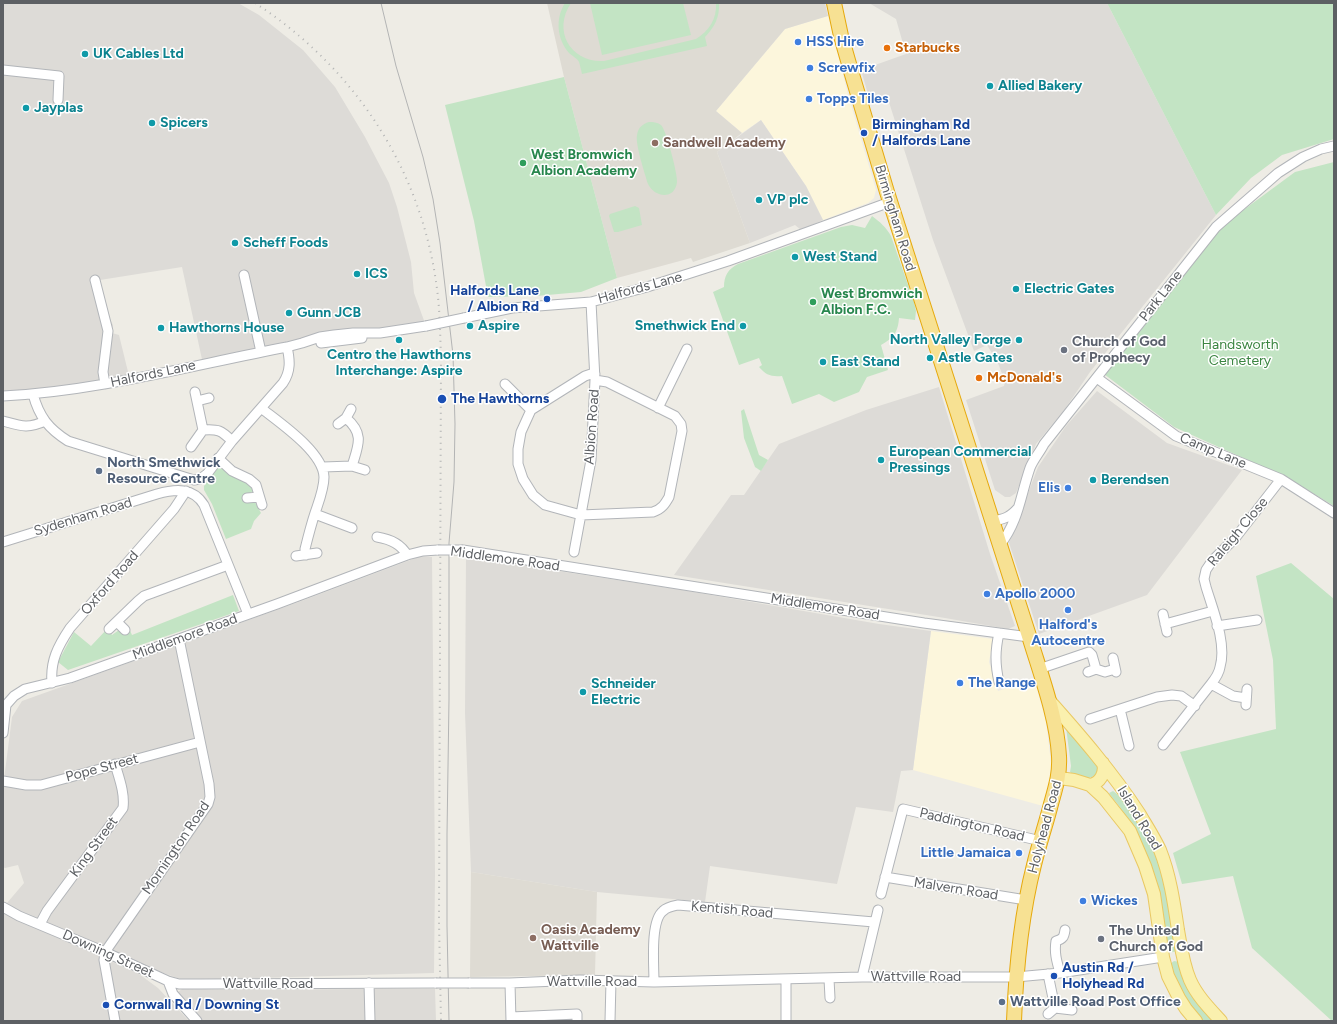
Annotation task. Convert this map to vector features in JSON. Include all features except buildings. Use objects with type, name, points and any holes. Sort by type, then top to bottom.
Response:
[{"type":"highway","name":"Birmingham Road","points":[[834,3],[841,36],[890,202],[1000,545]]},
{"type":"highway","name":"Holyhead Road","points":[[1000,545],[1048,698],[1056,730],[1059,752],[1059,778],[1034,864],[1026,900],[1016,977],[1014,1021]]},
{"type":"main road","name":"Island Road","points":[[1048,698],[1103,763],[1151,832],[1164,863],[1172,888],[1182,954],[1187,972],[1195,990],[1221,1021]]},
{"type":"main road","points":[[1090,785],[1097,782],[1103,773],[1103,763]]},
{"type":"main road","name":"Island Road","points":[[1059,778],[1074,780],[1090,785],[1104,797],[1130,831],[1145,866],[1154,894],[1163,957],[1168,976],[1186,1009],[1196,1021]]},
{"type":"main road","points":[[1104,797],[1108,788],[1122,789]]},
{"type":"main road","points":[[1163,957],[1182,954]]},
{"type":"street","points":[[3,70],[59,76],[58,100]]},
{"type":"street","name":"Park Lane","points":[[1000,545],[1016,519],[1031,466],[1044,444],[1216,227],[1278,173],[1303,157],[1321,149],[1334,146]]},
{"type":"street","name":"Halfords Lane","points":[[3,396],[38,394],[105,384],[302,344],[320,337],[353,333],[380,333],[426,326],[512,308],[591,302],[698,272],[890,202]]},
{"type":"street","points":[[244,275],[261,352]]},
{"type":"street","points":[[95,280],[108,331],[103,372],[105,384]]},
{"type":"street","name":"Albion Road","points":[[574,552],[591,460],[595,377],[591,302]]},
{"type":"street","points":[[38,394],[38,410],[45,421],[49,427],[68,441],[194,480],[200,479],[207,474],[232,441],[288,376],[290,359],[287,347]]},
{"type":"street","points":[[658,408],[687,349]]},
{"type":"street","points":[[591,374],[658,408],[676,416],[681,424],[682,431],[669,497],[660,509],[653,512],[581,515],[545,505],[533,495],[523,479],[518,464],[518,449],[521,432],[531,410],[585,376],[591,374]]},
{"type":"street","name":"Camp Lane","points":[[1097,378],[1176,436],[1281,479],[1334,513]]},
{"type":"street","points":[[505,384],[531,410]]},
{"type":"street","points":[[191,446],[203,430],[196,397],[209,398]]},
{"type":"street","points":[[261,408],[307,446],[323,467],[323,490],[305,549],[306,555]]},
{"type":"street","points":[[338,424],[346,418],[351,409]]},
{"type":"street","points":[[346,418],[352,423],[359,438],[359,444],[352,466]]},
{"type":"street","points":[[3,421],[24,427],[35,426],[45,421]]},
{"type":"street","points":[[203,430],[218,429],[226,434],[232,441]]},
{"type":"street","points":[[218,458],[232,471],[249,479],[256,485],[260,501],[246,498]]},
{"type":"street","points":[[323,467],[352,466],[365,470]]},
{"type":"street","name":"Raleigh Close","points":[[1163,745],[1195,706],[1217,676],[1221,666],[1221,640],[1204,579],[1206,570],[1212,561],[1236,537],[1281,479]]},
{"type":"street","name":"Sydenham Road","points":[[3,542],[170,490],[186,491]]},
{"type":"street","points":[[186,491],[194,494],[202,501],[248,614]]},
{"type":"street","name":"Oxford Road","points":[[52,683],[51,673],[53,661],[57,650],[70,628],[174,509],[186,491]]},
{"type":"street","points":[[992,521],[1010,516],[1019,507]]},
{"type":"street","points":[[315,514],[352,528]]},
{"type":"street","points":[[377,537],[399,544],[407,555]]},
{"type":"street","name":"Middlemore Road","points":[[4,704],[25,689],[70,678],[407,555],[423,551],[438,550],[463,550],[909,620],[1029,637]]},
{"type":"street","points":[[296,556],[318,553]]},
{"type":"street","points":[[110,629],[138,600],[144,596],[228,565]]},
{"type":"street","points":[[1163,614],[1166,628],[1213,611]]},
{"type":"street","points":[[1217,626],[1247,618],[1257,620]]},
{"type":"street","points":[[117,622],[124,630]]},
{"type":"street","points":[[999,633],[995,663],[999,682]]},
{"type":"street","name":"Mornington Road","points":[[105,952],[208,804],[210,796],[209,784],[179,639]]},
{"type":"street","points":[[1039,669],[1089,652],[1092,655],[1092,670],[1105,672],[1116,671],[1112,658]]},
{"type":"street","points":[[1211,684],[1233,696],[1246,697]]},
{"type":"street","points":[[1090,719],[1157,697],[1172,695],[1181,696],[1195,706]]},
{"type":"street","points":[[3,733],[4,704]]},
{"type":"street","points":[[1120,710],[1129,746]]},
{"type":"street","name":"Pope Street","points":[[3,780],[26,785],[40,785],[200,742]]},
{"type":"street","name":"King Street","points":[[40,924],[47,911],[123,808],[124,800],[115,764]]},
{"type":"street","name":"Paddington Road","points":[[886,877],[903,809],[1041,841]]},
{"type":"street","points":[[881,894],[886,877]]},
{"type":"street","name":"Malvern Road","points":[[886,877],[1026,900]]},
{"type":"street","name":"Kentish Road","points":[[654,982],[655,930],[657,920],[662,911],[673,906],[678,905],[874,922]]},
{"type":"street","name":"Downing Street","points":[[3,907],[20,916],[105,952],[168,981],[173,994],[197,1021]]},
{"type":"street","points":[[862,977],[878,910]]},
{"type":"street","points":[[1060,973],[1056,960],[1055,946],[1056,941],[1062,940],[1064,937],[1065,930]]},
{"type":"street","points":[[105,952],[104,960],[115,1021]]},
{"type":"street","name":"Wattville Road","points":[[168,981],[179,984],[510,983],[580,980],[654,982],[830,979],[862,977],[1016,977],[1060,973],[1163,957]]},
{"type":"street","points":[[1048,974],[1051,1011],[1072,1010]]},
{"type":"street","points":[[830,979],[830,998]]},
{"type":"street","points":[[786,980],[786,1021]]},
{"type":"street","points":[[610,1021],[611,981]]},
{"type":"street","points":[[369,983],[370,1021]]},
{"type":"street","points":[[510,983],[511,1019],[544,1018],[577,1014],[577,1021]]},
{"type":"shaded area","points":[[3,3],[238,3],[259,15],[303,50],[335,87],[365,137],[389,183],[397,207],[411,262],[414,293],[426,326],[315,341],[203,364],[182,267],[100,280],[106,311],[113,325],[112,333],[119,335],[130,380],[3,396]]},
{"type":"shaded area","name":"Sandwell Academy","points":[[547,3],[825,3],[828,16],[785,29],[716,111],[742,133],[717,152],[750,243],[693,262],[691,258],[617,278],[564,77]]},
{"type":"shaded area","points":[[869,3],[1107,3],[1216,215],[1090,372],[1065,409],[1036,444],[1016,493],[1010,497],[1005,497],[995,490],[966,400],[1004,386],[1005,382],[998,363],[987,345],[974,351],[933,240],[887,96],[870,101],[861,70],[906,54],[896,19]]},
{"type":"shaded area","points":[[828,16],[849,98],[876,190],[874,198],[868,203],[823,220],[806,186],[761,120],[742,133],[716,111],[785,29]]},
{"type":"shaded area","points":[[761,120],[806,186],[823,220],[801,230],[795,225],[750,243],[717,152]]},
{"type":"shaded area","points":[[939,387],[990,554],[1015,626],[1008,629],[674,575],[731,495],[744,495],[779,444],[866,410]]},
{"type":"shaded area","points":[[1097,391],[1167,443],[1242,470],[1147,595],[1039,634],[1009,543],[1038,467],[1066,426]]},
{"type":"shaded area","points":[[421,556],[432,557],[435,874],[434,973],[186,980],[158,971],[18,910],[7,903],[24,883],[18,865],[5,868],[3,867],[3,787],[12,717],[22,701],[296,603]]},
{"type":"shaded area","points":[[466,557],[676,589],[879,624],[931,631],[913,770],[901,771],[893,812],[856,807],[837,884],[710,866],[705,902],[597,892],[471,872],[465,713]]},
{"type":"shaded area","points":[[931,631],[993,639],[989,662],[998,691],[1034,679],[1046,721],[1051,763],[1050,786],[1043,806],[913,770]]},
{"type":"shaded area","name":"Oasis Academy Wattville","points":[[471,872],[597,892],[595,975],[470,977]]},
{"type":"shaded area","points":[[3,912],[139,974],[158,988],[189,1021],[3,1021]]},
{"type":"shaded area","points":[[182,989],[435,989],[436,1021],[203,1021],[178,992]]},
{"type":"green space","points":[[565,3],[571,3],[566,14],[564,24],[564,34],[568,43],[574,51],[582,57],[604,61],[696,39],[705,32],[714,19],[716,3],[719,3],[719,8],[716,22],[705,37],[707,46],[582,74],[579,62],[569,53],[562,42],[560,35],[559,22]]},
{"type":"green space","points":[[590,3],[683,3],[691,35],[602,55]]},
{"type":"green space","points":[[1107,3],[1334,3],[1334,139],[1282,155],[1251,178],[1216,215]]},
{"type":"green space","name":"West Bromwich Albion Academy","points":[[564,77],[617,278],[581,292],[536,296],[488,297],[474,221],[445,105]]},
{"type":"green space","points":[[649,122],[661,125],[666,135],[671,152],[677,182],[673,192],[669,194],[660,194],[651,189],[648,184],[637,145],[638,130],[644,124]]},
{"type":"green space","name":"Handsworth Cemetery","points":[[1334,162],[1334,506],[1288,478],[1174,427],[1104,374],[1219,228],[1295,172]]},
{"type":"green space","points":[[635,206],[639,208],[642,225],[614,232],[609,216],[610,214]]},
{"type":"green space","points":[[872,216],[883,225],[891,236],[914,302],[916,311],[915,320],[899,318],[894,334],[889,340],[881,345],[888,370],[867,377],[859,392],[834,402],[819,394],[792,404],[782,376],[772,376],[764,372],[759,367],[762,365],[759,358],[739,365],[713,292],[724,287],[727,273],[738,264],[841,227],[852,225],[865,228]]},
{"type":"green space","points":[[744,409],[759,455],[768,460],[761,471],[755,467],[744,438],[741,411]]},
{"type":"green space","points":[[220,465],[249,483],[254,491],[246,495],[255,502],[261,513],[254,521],[251,529],[226,539],[212,504],[204,490],[204,486]]},
{"type":"green space","points":[[1291,563],[1334,599],[1334,1021],[1332,1021],[1252,948],[1233,876],[1182,884],[1173,853],[1211,834],[1180,752],[1276,729],[1273,660],[1256,576]]},
{"type":"green space","points":[[233,595],[239,611],[68,670],[58,662],[74,632],[91,646],[108,628],[112,635],[119,630],[122,633],[129,628],[132,635]]},
{"type":"green space","points":[[1066,727],[1098,765],[1098,772],[1092,777],[1081,778],[1070,772],[1071,766]]},
{"type":"green space","points":[[1113,791],[1128,802],[1150,835],[1164,870],[1179,951],[1167,953],[1160,901],[1150,862],[1134,831],[1119,806],[1109,793]]},
{"type":"green space","points":[[1174,961],[1180,962],[1218,1021],[1201,1021],[1175,985],[1170,964]]},
{"type":"tram line","points":[[381,3],[396,66],[423,157],[433,199],[440,243],[453,355],[455,424],[454,482],[449,543],[447,834],[449,1021]]},
{"type":"railway","points":[[255,3],[291,29],[324,58],[353,91],[378,126],[399,163],[416,203],[429,245],[437,289],[441,356],[439,922],[441,1021]]},
{"type":"place","name":"HSS Hire","points":[[798,42]]},
{"type":"place","name":"Starbucks","points":[[887,48]]},
{"type":"place","name":"UK Cables Ltd","points":[[85,54]]},
{"type":"place","name":"Screwfix","points":[[810,68]]},
{"type":"place","name":"Allied Bakery","points":[[990,86]]},
{"type":"place","name":"Topps Tiles","points":[[809,99]]},
{"type":"place","name":"Jayplas","points":[[26,108]]},
{"type":"place","name":"Spicers","points":[[152,123]]},
{"type":"place","name":"Birmingham Rd / Halfords Lane","points":[[864,133]]},
{"type":"place","name":"Sandwell Academy","points":[[655,143]]},
{"type":"place","name":"West Bromwich Albion Academy","points":[[523,163]]},
{"type":"place","name":"VP plc","points":[[759,200]]},
{"type":"place","name":"Scheff Foods","points":[[235,243]]},
{"type":"place","name":"West Stand","points":[[795,257]]},
{"type":"place","name":"ICS","points":[[357,274]]},
{"type":"place","name":"Electric Gates","points":[[1016,289]]},
{"type":"place","name":"Halfords Lane / Albion Rd","points":[[547,299]]},
{"type":"place","name":"West Bromwich Albion F.C.","points":[[813,302]]},
{"type":"place","name":"Gunn JCB","points":[[289,313]]},
{"type":"place","name":"Aspire","points":[[470,326]]},
{"type":"place","name":"Smethwick End","points":[[743,326]]},
{"type":"place","name":"Hawthorns House","points":[[161,328]]},
{"type":"place","name":"Centro the Hawthorns Interchange: Aspire","points":[[399,340]]},
{"type":"place","name":"North Valley Forge","points":[[1019,340]]},
{"type":"place","name":"Church of God of Prophecy","points":[[1064,350]]},
{"type":"place","name":"Astle Gates","points":[[930,358]]},
{"type":"place","name":"East Stand","points":[[823,362]]},
{"type":"place","name":"McDonald's","points":[[979,378]]},
{"type":"place","name":"The Hawthorns","points":[[442,399]]},
{"type":"place","name":"European Commercial Pressings","points":[[881,460]]},
{"type":"place","name":"North Smethwick Resource Centre","points":[[99,471]]},
{"type":"place","name":"Berendsen","points":[[1093,480]]},
{"type":"place","name":"Elis","points":[[1068,488]]},
{"type":"place","name":"Apollo 2000","points":[[987,594]]},
{"type":"place","name":"Halford's Autocentre","points":[[1068,610]]},
{"type":"place","name":"The Range","points":[[960,683]]},
{"type":"place","name":"Schneider Electric","points":[[583,692]]},
{"type":"place","name":"Little Jamaica","points":[[1019,853]]},
{"type":"place","name":"Wickes","points":[[1083,901]]},
{"type":"place","name":"Oasis Academy Wattville","points":[[533,938]]},
{"type":"place","name":"The United Church of God","points":[[1101,939]]},
{"type":"place","name":"Austin Rd / Holyhead Rd","points":[[1054,976]]},
{"type":"place","name":"Wattville Road Post Office","points":[[1002,1002]]},
{"type":"place","name":"Cornwall Rd / Downing St","points":[[106,1005]]}]
